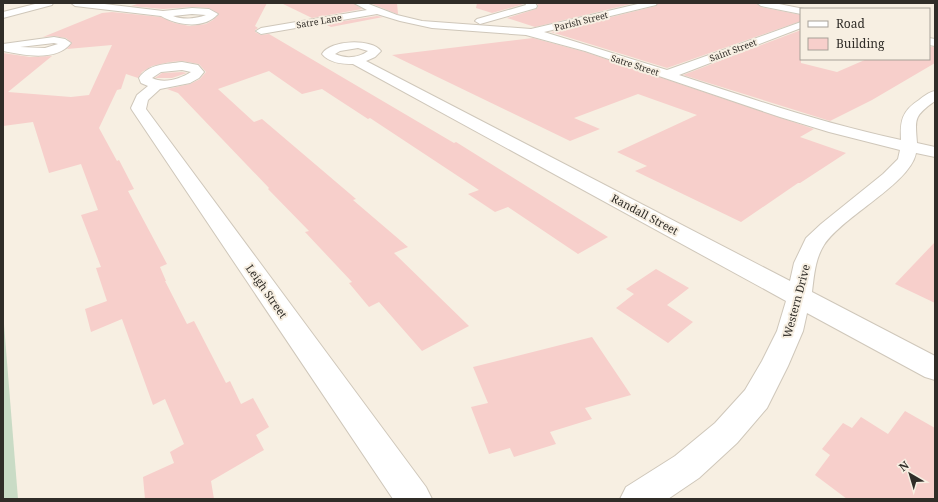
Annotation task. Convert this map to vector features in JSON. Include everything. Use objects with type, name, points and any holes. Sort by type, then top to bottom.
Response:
[{"type":"street","points":[[3,14],[48,3]]},
{"type":"street","points":[[75,3],[163,14]]},
{"type":"street","name":"Satre Street","points":[[358,3],[413,22],[532,33],[821,125],[935,152]]},
{"type":"street","points":[[464,27],[471,22],[529,8],[533,5],[529,3]]},
{"type":"street","name":"Parish Street","points":[[532,33],[653,3]]},
{"type":"street","points":[[761,3],[800,11]]},
{"type":"street","name":"Satre Lane","points":[[261,31],[376,10]]},
{"type":"street","name":"Saint Street","points":[[666,75],[800,25]]},
{"type":"street","name":"Randall Street","points":[[355,60],[935,369]]},
{"type":"street","name":"Leigh Street","points":[[157,85],[140,101],[138,108],[139,110],[414,499]]},
{"type":"street","name":"Western Drive","points":[[638,499],[687,466],[726,433],[756,399],[774,366],[790,331],[800,296],[805,263],[814,243],[828,228],[897,170],[906,160],[909,147],[908,126],[912,112],[935,95]]},
{"type":"green space","points":[[3,312],[18,499],[3,499]]},
{"type":"building","points":[[140,3],[267,3],[255,26],[258,28],[255,32],[261,35],[269,34],[454,143],[456,142],[608,237],[578,254],[508,207],[495,212],[468,194],[479,190],[370,118],[368,119],[322,89],[302,94],[269,71],[218,89],[254,122],[262,119],[356,199],[353,200],[408,247],[394,253],[469,326],[422,351],[379,302],[369,307],[349,283],[352,282],[305,232],[309,231],[178,93],[167,89],[190,84],[200,79],[206,72],[199,64],[182,61],[170,62],[152,66],[142,72],[138,78],[126,74],[121,89],[117,90],[99,128],[117,161],[119,160],[134,189],[128,191],[167,264],[160,267],[165,281],[187,324],[194,321],[226,383],[230,381],[241,404],[253,398],[269,427],[256,435],[264,450],[211,481],[214,499],[145,499],[143,477],[174,463],[170,452],[184,444],[165,399],[153,405],[122,319],[91,332],[85,309],[107,301],[96,268],[101,267],[81,215],[98,210],[81,164],[49,173],[33,122],[3,126],[3,53],[30,57],[52,56],[8,92],[71,97],[89,95],[112,45],[67,49],[72,43],[66,38],[54,36],[43,37],[102,13],[112,12],[161,17],[174,23],[190,26],[206,24],[219,14],[209,8],[192,7],[163,9],[131,6]]},
{"type":"building","points":[[281,3],[353,3],[362,9],[312,18]]},
{"type":"building","points":[[370,3],[397,3],[398,14],[397,14]]},
{"type":"building","points":[[477,3],[524,4],[492,13],[476,8]]},
{"type":"building","points":[[537,3],[635,3],[535,27],[507,18],[536,9],[538,7]]},
{"type":"building","points":[[658,3],[756,3],[761,7],[800,15],[800,21],[667,68],[551,32],[656,6]]},
{"type":"building","points":[[377,16],[383,17],[331,27],[325,24]]},
{"type":"building","points":[[800,30],[801,63],[837,72],[865,60],[930,60],[930,47],[935,47],[935,63],[872,100],[830,121],[683,75]]},
{"type":"building","points":[[533,38],[585,52],[814,129],[800,137],[846,153],[798,183],[741,222],[635,171],[647,166],[617,152],[697,115],[638,94],[574,118],[600,129],[570,141],[392,55]]},
{"type":"building","points":[[162,73],[187,73],[172,78],[155,78]]},
{"type":"building","points":[[935,242],[935,303],[895,284]]},
{"type":"building","points":[[656,269],[689,288],[667,305],[693,322],[668,343],[616,308],[634,294],[626,289]]},
{"type":"building","points":[[592,337],[631,395],[585,408],[592,419],[550,432],[556,444],[514,457],[510,448],[489,454],[471,407],[488,403],[473,367]]},
{"type":"building","points":[[905,411],[935,428],[935,499],[847,499],[815,475],[830,455],[822,449],[843,423],[852,428],[861,417],[888,434]]}]
